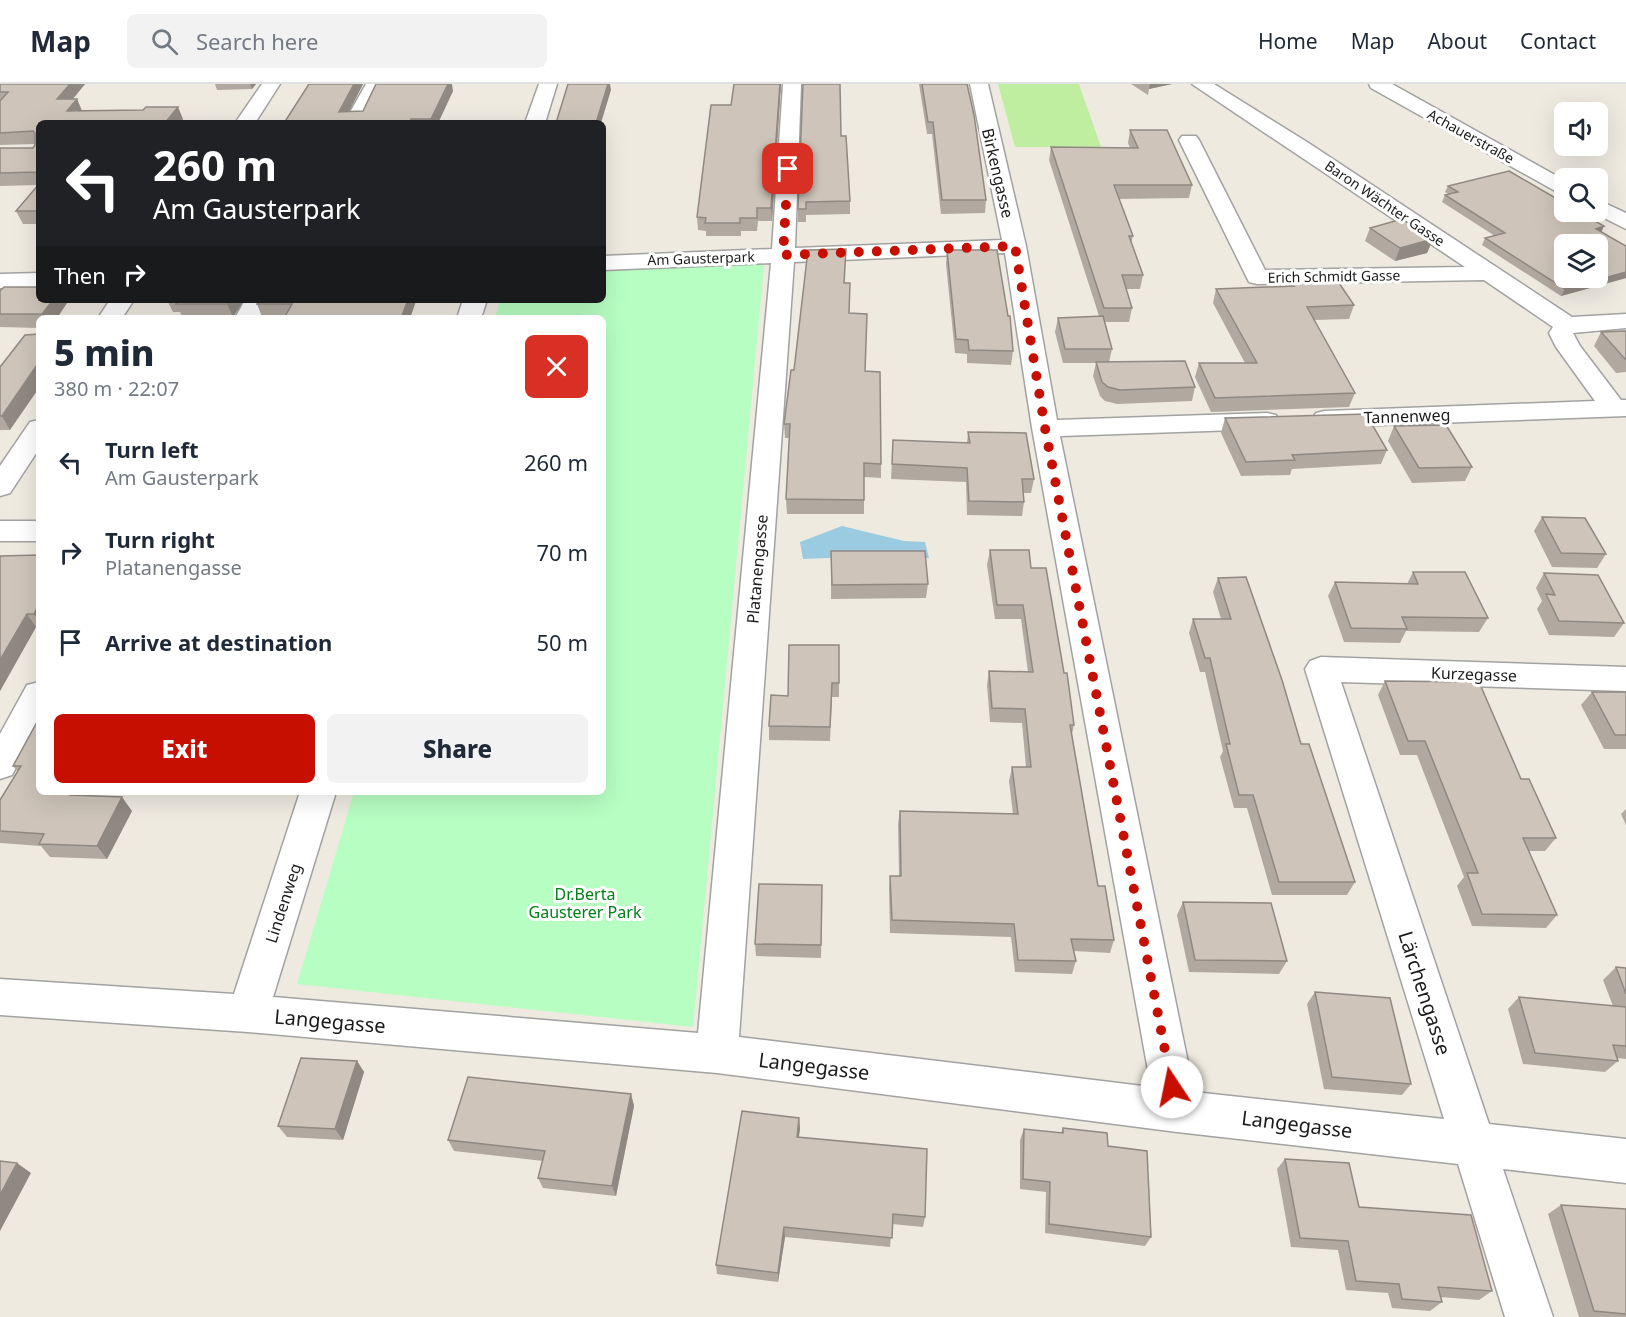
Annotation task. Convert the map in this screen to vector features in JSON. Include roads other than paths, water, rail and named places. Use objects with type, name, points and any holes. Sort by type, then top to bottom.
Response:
[{"type":"street","points":[[246,120],[271,84]]},
{"type":"street","points":[[356,120],[375,84]]},
{"type":"street","points":[[536,120],[548,84]]},
{"type":"street","name":"Platanengasse","points":[[717,1054],[783,255],[792,84]]},
{"type":"street","name":"Birkengasse","points":[[979,84],[1015,246],[1045,428],[1177,1111]]},
{"type":"street","name":"Baron Wächter Gasse","points":[[1201,84],[1300,146],[1567,325]]},
{"type":"street","name":"Achauerstraße","points":[[1378,84],[1554,182]]},
{"type":"street","name":"Erich Schmidt Gasse","points":[[1189,140],[1257,277],[1492,273]]},
{"type":"street","points":[[1608,212],[1626,222]]},
{"type":"street","name":"Am Gausterpark","points":[[606,262],[1015,246]]},
{"type":"street","points":[[0,280],[36,280]]},
{"type":"street","points":[[1620,409],[1568,347],[1561,333],[1567,325],[1626,321]]},
{"type":"street","name":"Tannenweg","points":[[1045,428],[1620,409]]},
{"type":"street","points":[[0,488],[36,433]]},
{"type":"street","points":[[0,531],[36,531]]},
{"type":"street","name":"Kurzegasse","points":[[1321,669],[1626,679]]},
{"type":"street","name":"Lärchengasse","points":[[1321,669],[1529,1317]]},
{"type":"street","points":[[0,765],[36,699]]},
{"type":"street","name":"Lindenweg","points":[[248,1013],[317,795]]},
{"type":"street","name":"Langegasse","points":[[0,997],[248,1013],[717,1054],[1177,1111],[1626,1161]]},
{"type":"water","points":[[842,526],[904,541],[925,542],[929,558],[879,556],[803,559],[800,542]]},
{"type":"park label","name":"Dr.Berta Gausterer Park","points":[[585,903]]}]
